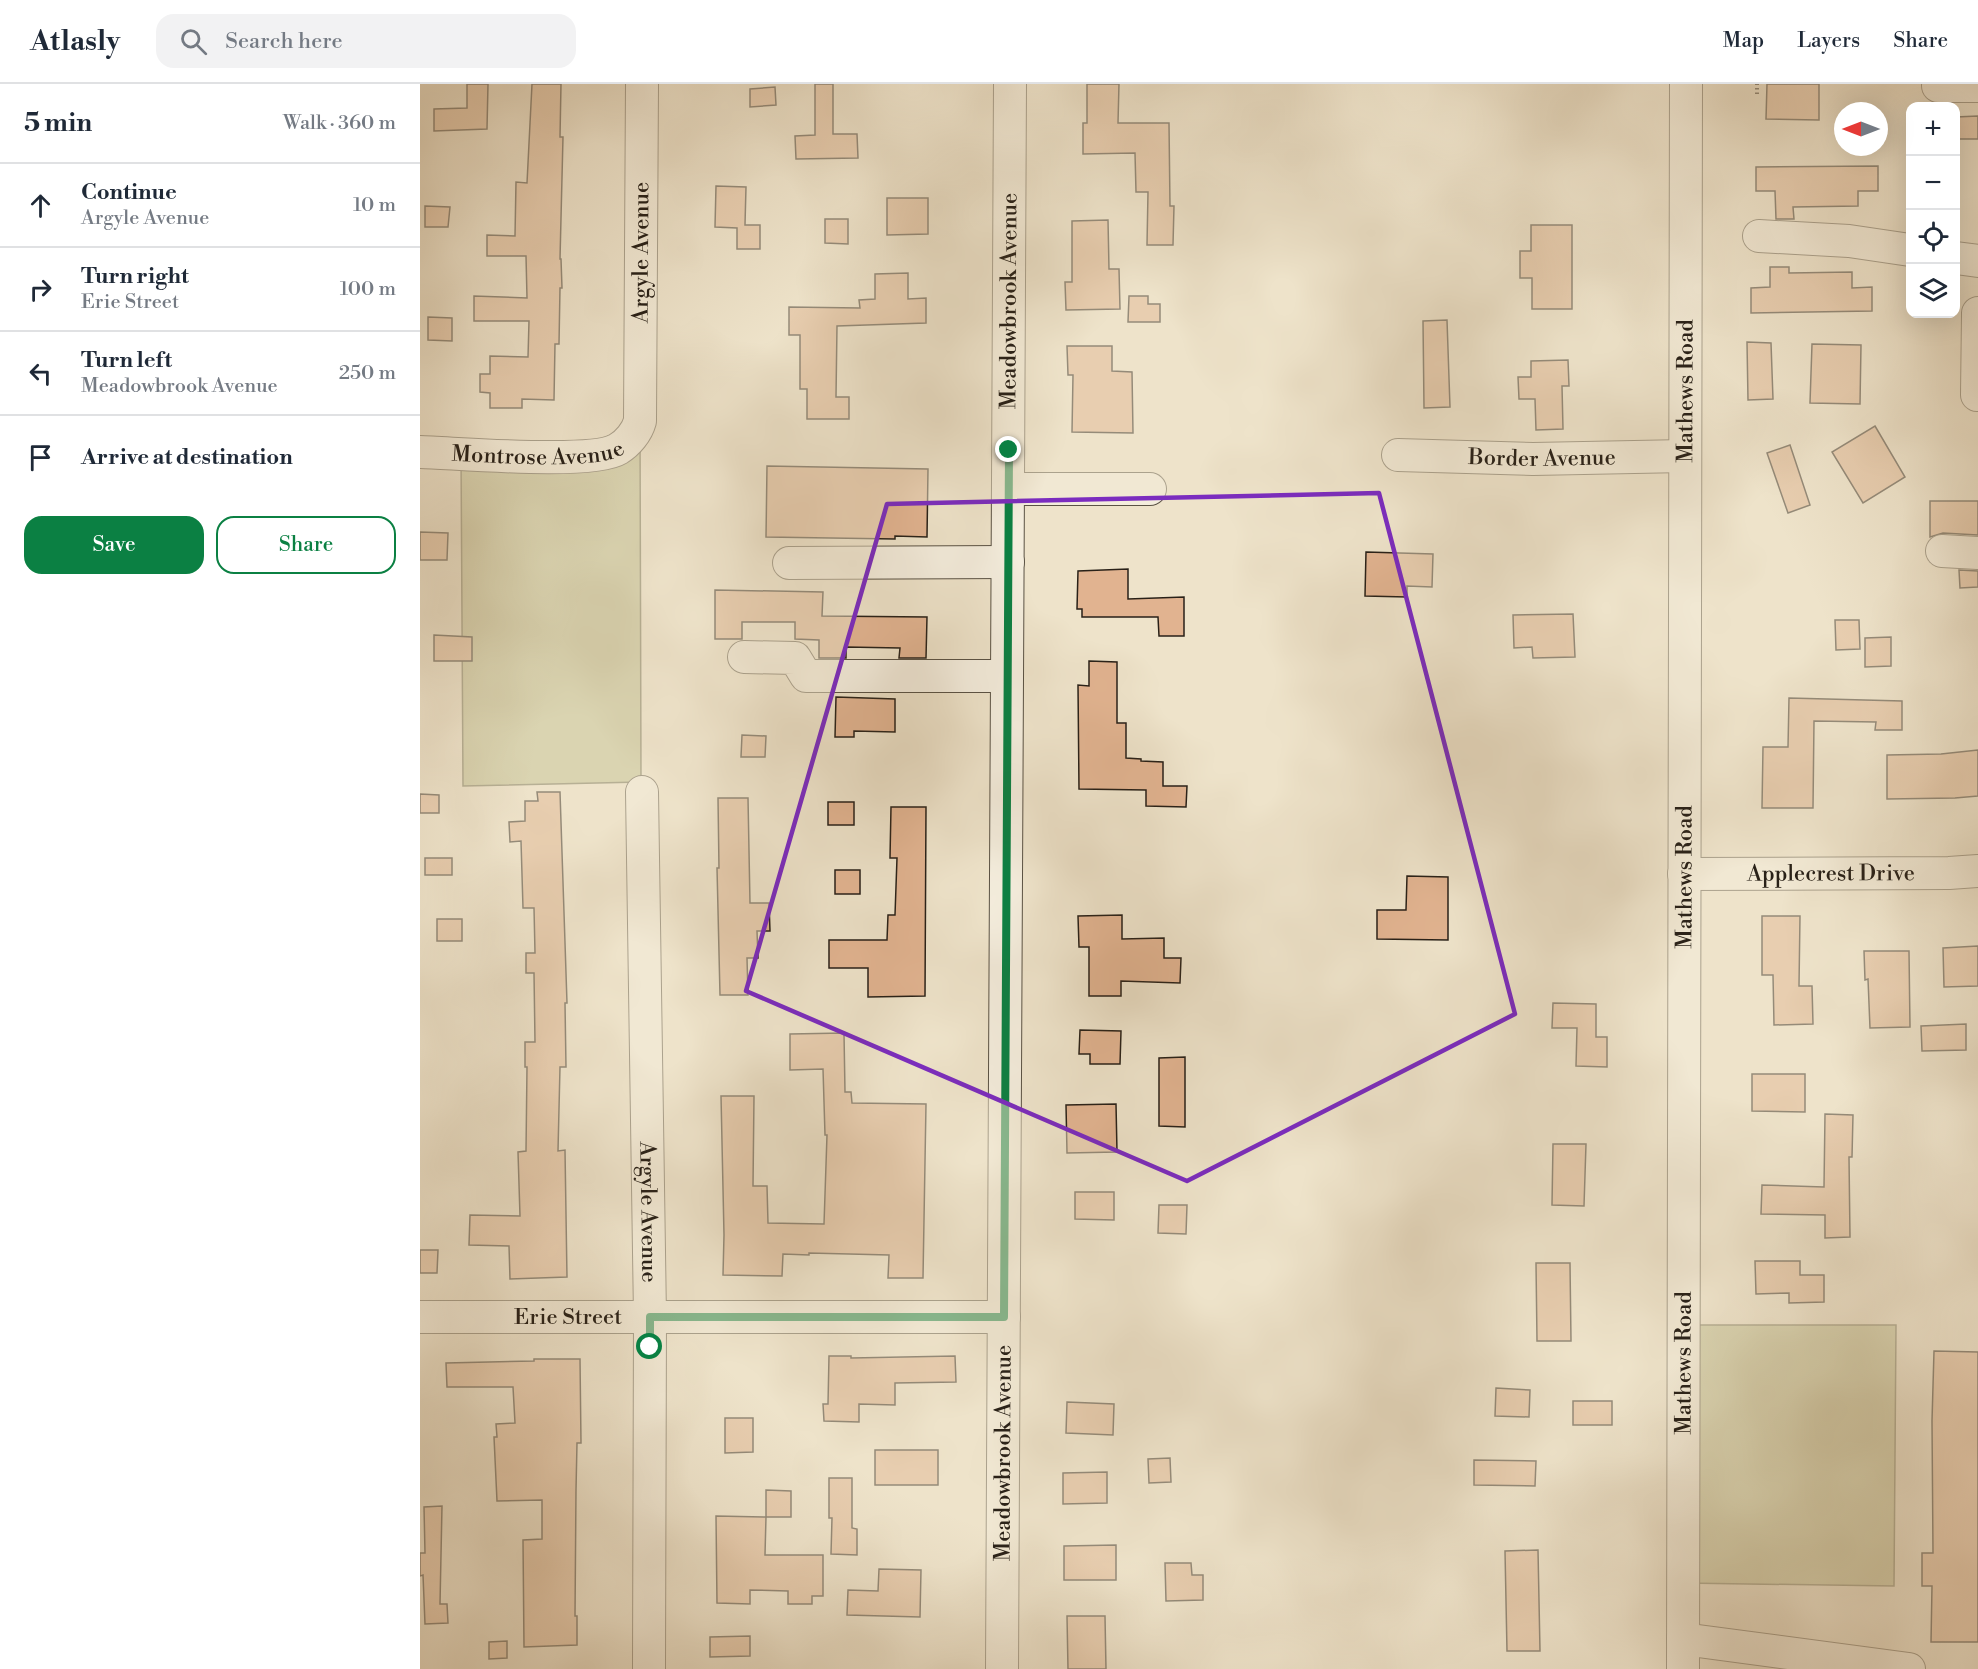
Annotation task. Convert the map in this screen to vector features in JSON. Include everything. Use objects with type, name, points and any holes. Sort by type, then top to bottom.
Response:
[{"type":"street","name":"Argyle Avenue","points":[[640,421],[642,84]]},
{"type":"street","name":"Meadowbrook Avenue","points":[[1002,1669],[1011,84]]},
{"type":"street","name":"Mathews Road","points":[[1683,1654],[1686,84]]},
{"type":"street","points":[[1938,86],[1978,86]]},
{"type":"street","points":[[1759,236],[1849,241],[1906,249]]},
{"type":"street","points":[[1960,259],[1978,261]]},
{"type":"street","points":[[1977,395],[1978,313]]},
{"type":"street","name":"Montrose Avenue","points":[[420,452],[597,456],[617,450],[632,436],[640,421]]},
{"type":"street","name":"Border Avenue","points":[[1398,455],[1533,459],[1685,456]]},
{"type":"street","points":[[1008,489],[1150,489]]},
{"type":"street","points":[[1942,551],[1978,553]]},
{"type":"street","points":[[789,563],[1008,562]]},
{"type":"street","points":[[744,657],[795,658],[806,676],[1007,676]]},
{"type":"street","name":"Argyle Avenue","points":[[642,792],[650,1317],[649,1669]]},
{"type":"street","name":"Applecrest Drive","points":[[1684,873],[1949,873],[1978,870]]},
{"type":"street","name":"Erie Street","points":[[420,1317],[1004,1317]]},
{"type":"street","points":[[1683,1654],[1909,1669]]},
{"type":"path","points":[[1757,84],[1757,94]]},
{"type":"highlighted area","points":[[1379,493],[1515,1014],[1187,1181],[746,991],[887,504]]},
{"type":"green space","points":[[640,421],[641,782],[463,786],[461,453],[565,457]]},
{"type":"green space","points":[[1684,1325],[1896,1325],[1894,1586],[1683,1583]]},
{"type":"building","points":[[467,84],[488,84],[487,129],[434,131],[434,109],[467,108]]},
{"type":"building","points":[[532,84],[561,84],[560,137],[563,137],[560,259],[562,288],[560,288],[559,344],[555,344],[554,400],[522,399],[522,408],[490,408],[490,393],[480,392],[480,374],[490,374],[490,356],[528,357],[529,321],[474,321],[474,296],[527,298],[526,256],[487,256],[487,235],[515,236],[516,182],[527,183]]},
{"type":"building","points":[[815,84],[833,84],[833,134],[857,134],[858,158],[796,159],[795,136],[815,135]]},
{"type":"building","points":[[1087,84],[1119,84],[1118,123],[1169,123],[1170,206],[1174,206],[1173,245],[1147,245],[1148,192],[1136,192],[1135,153],[1083,154],[1083,123],[1087,123]]},
{"type":"building","points":[[1767,84],[1819,84],[1819,120],[1766,119]]},
{"type":"building","points":[[775,87],[776,105],[750,107],[750,89]]},
{"type":"building","points":[[1978,116],[1978,139],[1960,139],[1960,117]]},
{"type":"building","points":[[1878,166],[1878,191],[1858,191],[1858,206],[1793,207],[1794,219],[1776,219],[1775,191],[1756,191],[1756,167]]},
{"type":"building","points":[[716,186],[746,187],[745,225],[760,225],[760,249],[737,249],[737,228],[715,227]]},
{"type":"building","points":[[887,198],[928,198],[928,234],[887,235]]},
{"type":"building","points":[[425,206],[450,207],[448,227],[425,227]]},
{"type":"building","points":[[825,219],[848,219],[848,244],[825,243]]},
{"type":"building","points":[[1108,220],[1109,269],[1119,269],[1120,309],[1066,310],[1065,282],[1072,282],[1072,221]]},
{"type":"building","points":[[1531,225],[1572,225],[1572,309],[1532,309],[1532,278],[1520,278],[1520,251],[1531,251]]},
{"type":"building","points":[[1770,267],[1789,267],[1789,273],[1852,272],[1852,288],[1872,287],[1872,311],[1751,313],[1751,288],[1770,287]]},
{"type":"building","points":[[908,273],[908,299],[926,298],[926,323],[837,326],[836,397],[849,397],[849,419],[807,419],[807,389],[800,389],[800,335],[789,335],[789,307],[860,308],[859,300],[875,299],[875,274]]},
{"type":"building","points":[[1129,296],[1148,296],[1148,304],[1160,304],[1160,322],[1128,322]]},
{"type":"building","points":[[428,317],[452,318],[452,341],[428,340]]},
{"type":"building","points":[[1447,320],[1450,407],[1424,408],[1423,321]]},
{"type":"building","points":[[1747,342],[1771,343],[1773,399],[1748,400]]},
{"type":"building","points":[[1812,344],[1861,345],[1860,404],[1810,403]]},
{"type":"building","points":[[1067,346],[1112,346],[1112,371],[1132,372],[1133,433],[1072,432],[1073,375],[1068,375]]},
{"type":"building","points":[[1568,360],[1569,386],[1562,386],[1563,429],[1536,430],[1535,399],[1519,399],[1518,377],[1531,377],[1531,361]]},
{"type":"building","points":[[1875,426],[1905,477],[1863,503],[1832,452]]},
{"type":"building","points":[[1790,445],[1810,505],[1788,513],[1767,453]]},
{"type":"building","points":[[767,466],[928,469],[927,537],[895,536],[895,539],[766,537]]},
{"type":"building","points":[[1930,501],[1978,501],[1978,535],[1943,533],[1930,537]]},
{"type":"building","points":[[420,532],[448,533],[447,560],[420,560]]},
{"type":"building","points":[[1366,552],[1433,554],[1432,587],[1407,586],[1407,597],[1365,596]]},
{"type":"building","points":[[1128,569],[1128,599],[1184,597],[1184,636],[1159,636],[1158,617],[1082,617],[1082,609],[1077,609],[1078,571]]},
{"type":"building","points":[[1959,570],[1978,571],[1978,587],[1960,588]]},
{"type":"building","points":[[715,590],[823,592],[822,616],[927,617],[926,658],[899,658],[900,648],[846,647],[846,658],[819,658],[819,640],[795,639],[795,622],[742,622],[742,639],[715,639]]},
{"type":"building","points":[[1573,614],[1575,657],[1533,658],[1532,647],[1514,648],[1513,615]]},
{"type":"building","points":[[1835,620],[1859,620],[1860,649],[1836,650]]},
{"type":"building","points":[[434,635],[472,637],[472,661],[434,661]]},
{"type":"building","points":[[1891,637],[1891,666],[1865,667],[1865,638]]},
{"type":"building","points":[[1089,661],[1117,662],[1117,723],[1126,723],[1126,758],[1163,762],[1163,786],[1187,786],[1186,807],[1146,806],[1146,790],[1079,789],[1078,685],[1089,686]]},
{"type":"building","points":[[836,697],[895,699],[895,732],[854,731],[854,737],[835,737]]},
{"type":"building","points":[[1789,698],[1902,701],[1902,730],[1875,730],[1876,722],[1814,721],[1813,808],[1762,808],[1763,747],[1788,747]]},
{"type":"building","points":[[742,735],[766,736],[765,757],[741,757]]},
{"type":"building","points":[[1978,750],[1978,796],[1887,799],[1887,755],[1941,754]]},
{"type":"building","points":[[537,792],[560,792],[567,1003],[565,1003],[566,1067],[560,1067],[558,1151],[565,1150],[567,1277],[510,1279],[509,1246],[469,1245],[470,1215],[520,1216],[518,1152],[526,1151],[525,1042],[535,1042],[534,973],[526,973],[526,953],[535,953],[534,908],[523,908],[521,841],[510,842],[509,822],[525,821],[525,801],[538,801]]},
{"type":"building","points":[[420,794],[439,795],[439,813],[420,813]]},
{"type":"building","points":[[718,798],[748,798],[750,903],[769,903],[770,931],[757,931],[758,958],[747,958],[748,995],[720,995]]},
{"type":"building","points":[[828,802],[854,802],[854,825],[828,825]]},
{"type":"building","points":[[891,807],[926,807],[925,996],[868,997],[868,968],[829,968],[829,940],[887,940],[888,915],[895,915],[897,858],[890,858]]},
{"type":"building","points":[[425,858],[452,858],[452,875],[425,875]]},
{"type":"building","points":[[835,870],[860,870],[860,894],[835,894]]},
{"type":"building","points":[[1407,876],[1448,877],[1448,940],[1377,939],[1377,910],[1406,910]]},
{"type":"building","points":[[1122,915],[1122,939],[1164,938],[1164,958],[1181,958],[1180,983],[1121,981],[1121,996],[1089,996],[1089,947],[1079,947],[1078,916]]},
{"type":"building","points":[[1762,916],[1800,916],[1799,986],[1812,986],[1813,1024],[1774,1025],[1773,975],[1762,975]]},
{"type":"building","points":[[437,919],[462,919],[462,941],[437,941]]},
{"type":"building","points":[[1978,946],[1978,986],[1944,987],[1943,948]]},
{"type":"building","points":[[1864,951],[1909,951],[1910,1027],[1870,1028],[1868,979],[1865,980]]},
{"type":"building","points":[[1553,1003],[1596,1004],[1596,1037],[1607,1037],[1607,1067],[1576,1066],[1577,1028],[1552,1028]]},
{"type":"building","points":[[1966,1024],[1966,1050],[1922,1051],[1921,1026]]},
{"type":"building","points":[[1080,1030],[1121,1031],[1120,1064],[1090,1064],[1090,1054],[1079,1054]]},
{"type":"building","points":[[844,1033],[845,1092],[851,1092],[852,1103],[926,1104],[923,1278],[888,1278],[889,1255],[809,1253],[809,1255],[783,1254],[782,1276],[723,1275],[721,1096],[754,1096],[753,1186],[767,1186],[768,1223],[824,1224],[827,1135],[825,1135],[823,1069],[790,1070],[790,1034]]},
{"type":"building","points":[[1185,1057],[1185,1127],[1159,1126],[1159,1058]]},
{"type":"building","points":[[1752,1074],[1805,1074],[1805,1112],[1752,1111]]},
{"type":"building","points":[[1116,1104],[1117,1152],[1067,1153],[1066,1105]]},
{"type":"building","points":[[1825,1114],[1853,1115],[1852,1157],[1849,1157],[1850,1237],[1825,1238],[1825,1215],[1761,1214],[1762,1185],[1824,1187]]},
{"type":"building","points":[[1553,1144],[1586,1144],[1584,1206],[1552,1205]]},
{"type":"building","points":[[1075,1192],[1114,1192],[1114,1220],[1075,1219]]},
{"type":"building","points":[[1159,1205],[1187,1205],[1186,1234],[1158,1233]]},
{"type":"building","points":[[420,1250],[438,1250],[437,1273],[420,1273]]},
{"type":"building","points":[[1755,1261],[1800,1261],[1800,1275],[1824,1275],[1824,1302],[1789,1303],[1789,1293],[1756,1294]]},
{"type":"building","points":[[1536,1263],[1570,1263],[1571,1341],[1537,1341]]},
{"type":"building","points":[[1934,1351],[1978,1352],[1978,1642],[1931,1642],[1932,1586],[1922,1586],[1922,1553],[1933,1553]]},
{"type":"building","points":[[829,1356],[851,1356],[851,1358],[955,1356],[956,1382],[895,1383],[895,1405],[859,1404],[859,1422],[824,1421],[823,1404],[828,1404]]},
{"type":"building","points":[[534,1359],[580,1359],[581,1443],[577,1443],[576,1490],[575,1616],[577,1616],[577,1645],[524,1647],[523,1540],[542,1539],[542,1500],[497,1501],[494,1437],[497,1437],[496,1424],[515,1423],[513,1387],[447,1387],[446,1363],[534,1361]]},
{"type":"building","points":[[1496,1388],[1530,1390],[1529,1417],[1495,1416]]},
{"type":"building","points":[[1573,1401],[1612,1401],[1612,1425],[1573,1425]]},
{"type":"building","points":[[1067,1402],[1114,1404],[1113,1435],[1066,1433]]},
{"type":"building","points":[[725,1418],[753,1418],[753,1452],[725,1453]]},
{"type":"building","points":[[875,1450],[938,1450],[938,1485],[875,1485]]},
{"type":"building","points":[[1170,1458],[1171,1482],[1149,1483],[1148,1459]]},
{"type":"building","points":[[1474,1460],[1536,1461],[1535,1486],[1474,1485]]},
{"type":"building","points":[[1107,1472],[1107,1503],[1063,1504],[1063,1473]]},
{"type":"building","points":[[829,1478],[852,1478],[852,1528],[857,1529],[857,1555],[831,1554],[832,1518],[829,1518]]},
{"type":"building","points":[[766,1490],[791,1491],[791,1517],[766,1517]]},
{"type":"building","points":[[442,1506],[440,1604],[447,1604],[448,1623],[425,1624],[423,1575],[420,1576],[420,1553],[425,1553],[424,1507]]},
{"type":"building","points":[[716,1516],[766,1517],[765,1555],[823,1555],[823,1596],[812,1596],[812,1604],[788,1604],[788,1591],[750,1590],[750,1604],[717,1603]]},
{"type":"building","points":[[1116,1545],[1116,1580],[1064,1580],[1064,1546]]},
{"type":"building","points":[[1538,1550],[1540,1651],[1507,1651],[1505,1551]]},
{"type":"building","points":[[1165,1563],[1191,1563],[1192,1575],[1203,1575],[1203,1600],[1166,1601]]},
{"type":"building","points":[[879,1569],[921,1570],[920,1617],[847,1615],[848,1590],[878,1591]]},
{"type":"building","points":[[1067,1616],[1105,1616],[1106,1669],[1068,1669]]},
{"type":"building","points":[[750,1636],[750,1656],[710,1657],[710,1637]]},
{"type":"building","points":[[507,1641],[507,1658],[489,1659],[489,1642]]},
{"type":"route","points":[[650,1347],[650,1317],[1004,1317],[1009,450]]}]
